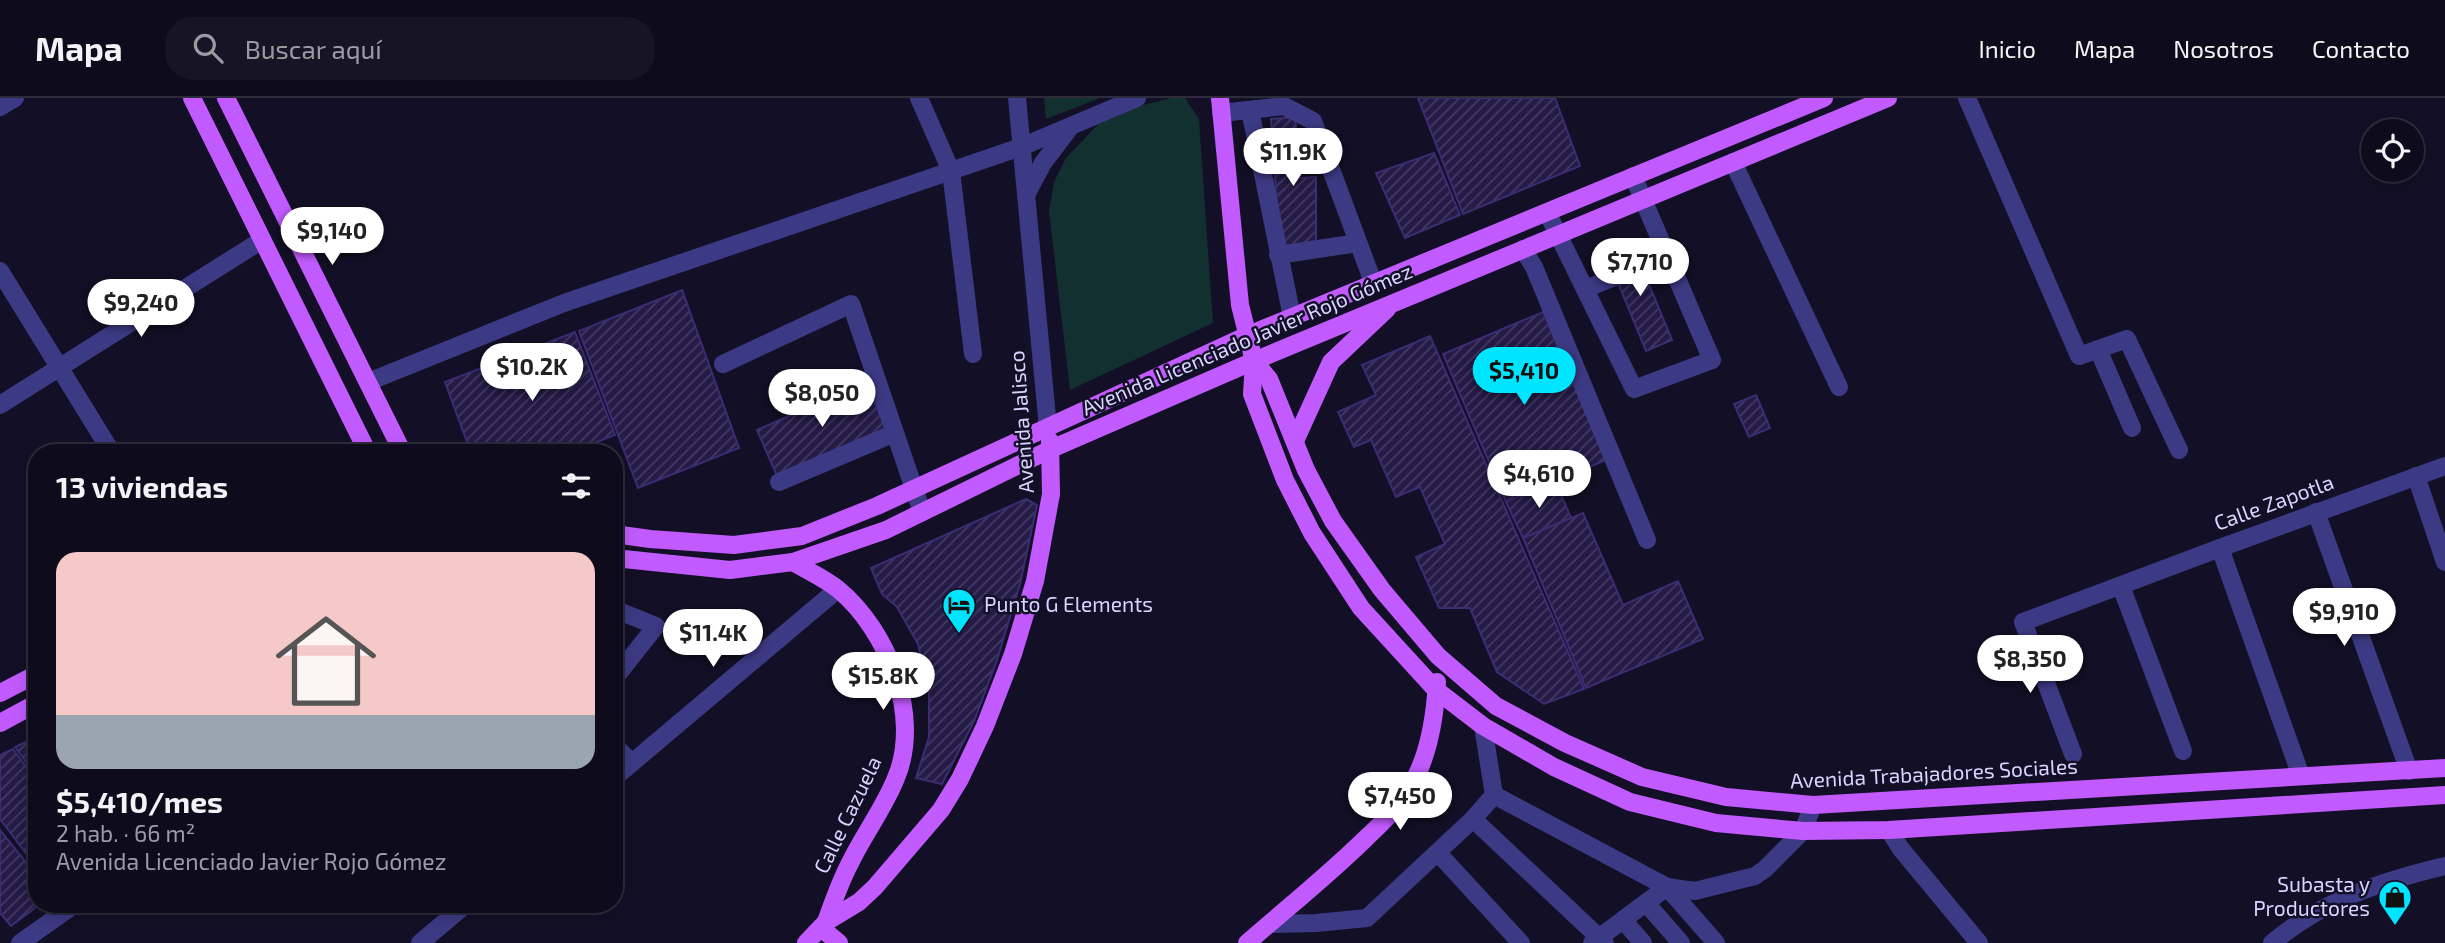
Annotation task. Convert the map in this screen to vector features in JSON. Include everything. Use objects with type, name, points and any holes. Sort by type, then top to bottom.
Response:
[{"type":"main road","points":[[192,98],[364,444]]},
{"type":"main road","points":[[226,98],[398,444]]},
{"type":"main road","name":"Avenida Licenciado Javier Rojo Gómez","points":[[623,535],[733,545],[802,537],[914,489],[1246,336],[1824,98]]},
{"type":"main road","points":[[1839,98],[1847,115]]},
{"type":"main road","name":"Avenida Licenciado Javier Rojo Gómez","points":[[623,559],[730,569],[793,562],[886,530],[1051,449],[1254,361],[1888,98]]},
{"type":"main road","points":[[1220,106],[1240,305],[1254,361],[1252,394],[1285,480],[1312,533],[1362,607],[1436,690],[1483,726],[1554,767],[1630,802],[1716,823],[1803,831],[1889,830],[2445,795]]},
{"type":"main road","points":[[1294,441],[1331,362],[1396,300]]},
{"type":"main road","name":"Avenida Trabajadores Sociales","points":[[1254,361],[1269,379],[1306,470],[1333,521],[1382,590],[1438,656],[1496,706],[1565,743],[1642,777],[1726,797],[1813,805],[2445,768]]},
{"type":"main road","name":"Avenida Jalisco","points":[[859,902],[942,810],[985,726],[1013,654],[1035,581],[1051,494],[1048,428]]},
{"type":"main road","name":"Calle Cazuela","points":[[793,562],[838,589],[866,617],[887,649],[900,692],[905,736],[897,776],[874,823],[850,863],[824,925]]},
{"type":"main road","points":[[1247,943],[1348,855],[1390,814],[1409,789],[1420,767],[1436,690],[1438,656]]},
{"type":"main road","points":[[0,693],[28,679]]},
{"type":"main road","points":[[0,723],[28,708]]},
{"type":"main road","name":"Calle Cazuela","points":[[806,943],[824,925],[859,902]]},
{"type":"main road","points":[[824,925],[839,943]]},
{"type":"street","points":[[0,107],[15,98]]},
{"type":"street","points":[[919,98],[951,171],[973,354]]},
{"type":"street","name":"Avenida Jalisco","points":[[1017,98],[1048,428]]},
{"type":"street","points":[[368,382],[564,303],[1021,146],[1137,98]]},
{"type":"street","points":[[1967,98],[2079,356],[2127,338],[2179,450]]},
{"type":"street","points":[[1220,106],[1250,110],[1284,106],[1313,121],[1373,282]]},
{"type":"street","points":[[1250,110],[1292,317]]},
{"type":"street","points":[[1026,195],[1043,163],[1070,126]]},
{"type":"street","points":[[1733,162],[1839,387]]},
{"type":"street","points":[[1547,212],[1634,389],[1712,360],[1633,176]]},
{"type":"street","points":[[0,405],[262,240]]},
{"type":"street","points":[[1278,254],[1359,243]]},
{"type":"street","points":[[1523,249],[1534,267],[1647,540]]},
{"type":"street","points":[[1641,266],[1667,255]]},
{"type":"street","points":[[0,271],[107,444]]},
{"type":"street","points":[[1585,289],[1615,277]]},
{"type":"street","points":[[723,364],[851,304],[922,512]]},
{"type":"street","points":[[2098,349],[2132,428]]},
{"type":"street","points":[[779,482],[895,433]]},
{"type":"street","name":"Calle Zapotla","points":[[2073,754],[2023,622],[2316,512],[2445,467]]},
{"type":"street","points":[[2416,476],[2445,562]]},
{"type":"street","points":[[2316,512],[2409,771]]},
{"type":"street","points":[[2220,548],[2301,776]]},
{"type":"street","points":[[2121,586],[2183,751]]},
{"type":"street","points":[[623,770],[838,589]]},
{"type":"street","points":[[623,613],[656,626],[623,668]]},
{"type":"street","points":[[1269,924],[1367,918],[1438,853],[1474,819],[1494,795],[1483,726]]},
{"type":"street","points":[[623,754],[632,763]]},
{"type":"street","points":[[1494,795],[1667,887],[1695,891],[1755,876],[1765,869],[1803,831],[1813,805]]},
{"type":"street","points":[[1474,819],[1599,941],[1667,887]]},
{"type":"street","points":[[1889,830],[1901,849],[1979,943]]},
{"type":"street","points":[[1438,853],[1521,943]]},
{"type":"street","points":[[2272,943],[2334,902],[2359,890],[2445,866]]},
{"type":"street","points":[[1667,887],[1716,943]]},
{"type":"street","points":[[1646,903],[1681,943]]},
{"type":"street","points":[[20,943],[63,913]]},
{"type":"street","points":[[419,943],[455,913]]},
{"type":"street","points":[[1623,920],[1643,943]]},
{"type":"green space","points":[[1044,98],[1100,98],[1046,119]]},
{"type":"green space","points":[[1171,98],[1185,98],[1199,119],[1213,323],[1070,390],[1049,211],[1054,182],[1066,158],[1108,114]]},
{"type":"building","points":[[1418,98],[1555,98],[1580,166],[1463,214]]},
{"type":"building","points":[[1295,117],[1300,178],[1316,177],[1316,243],[1280,247],[1271,119]]},
{"type":"building","points":[[1434,153],[1460,215],[1405,238],[1376,173]]},
{"type":"building","points":[[1633,246],[1672,340],[1646,351],[1607,256]]},
{"type":"building","points":[[682,290],[739,448],[638,488],[579,331]]},
{"type":"building","points":[[1543,312],[1606,460],[1506,502],[1443,354]]},
{"type":"building","points":[[575,332],[615,435],[592,444],[468,444],[445,382]]},
{"type":"building","points":[[1430,336],[1584,689],[1544,704],[1497,672],[1470,608],[1439,608],[1416,557],[1445,544],[1420,487],[1396,497],[1371,440],[1354,447],[1338,412],[1376,395],[1362,365]]},
{"type":"building","points":[[866,382],[886,429],[777,476],[757,430]]},
{"type":"building","points":[[1756,395],[1770,428],[1749,437],[1734,404]]},
{"type":"building","points":[[1555,481],[1571,518],[1523,538],[1506,502]]},
{"type":"building","name":"Punto G Elements","points":[[1026,499],[1037,505],[1020,584],[997,660],[974,721],[942,784],[916,778],[929,737],[929,694],[918,644],[897,607],[882,594],[871,568]]},
{"type":"building","points":[[1583,513],[1623,605],[1678,581],[1703,639],[1586,688],[1523,538]]},
{"type":"building","points":[[28,741],[28,765],[15,747]]},
{"type":"building","points":[[13,749],[28,770],[28,856],[0,819],[0,755]]},
{"type":"building","points":[[0,830],[28,865],[28,913],[11,926],[0,913]]},
{"type":"tunnel","points":[[1615,277],[1641,266]]},
{"type":"place","name":"Punto G Elements","points":[[959,635]]},
{"type":"place","name":"Subasta y Productores","points":[[2395,927]]}]
